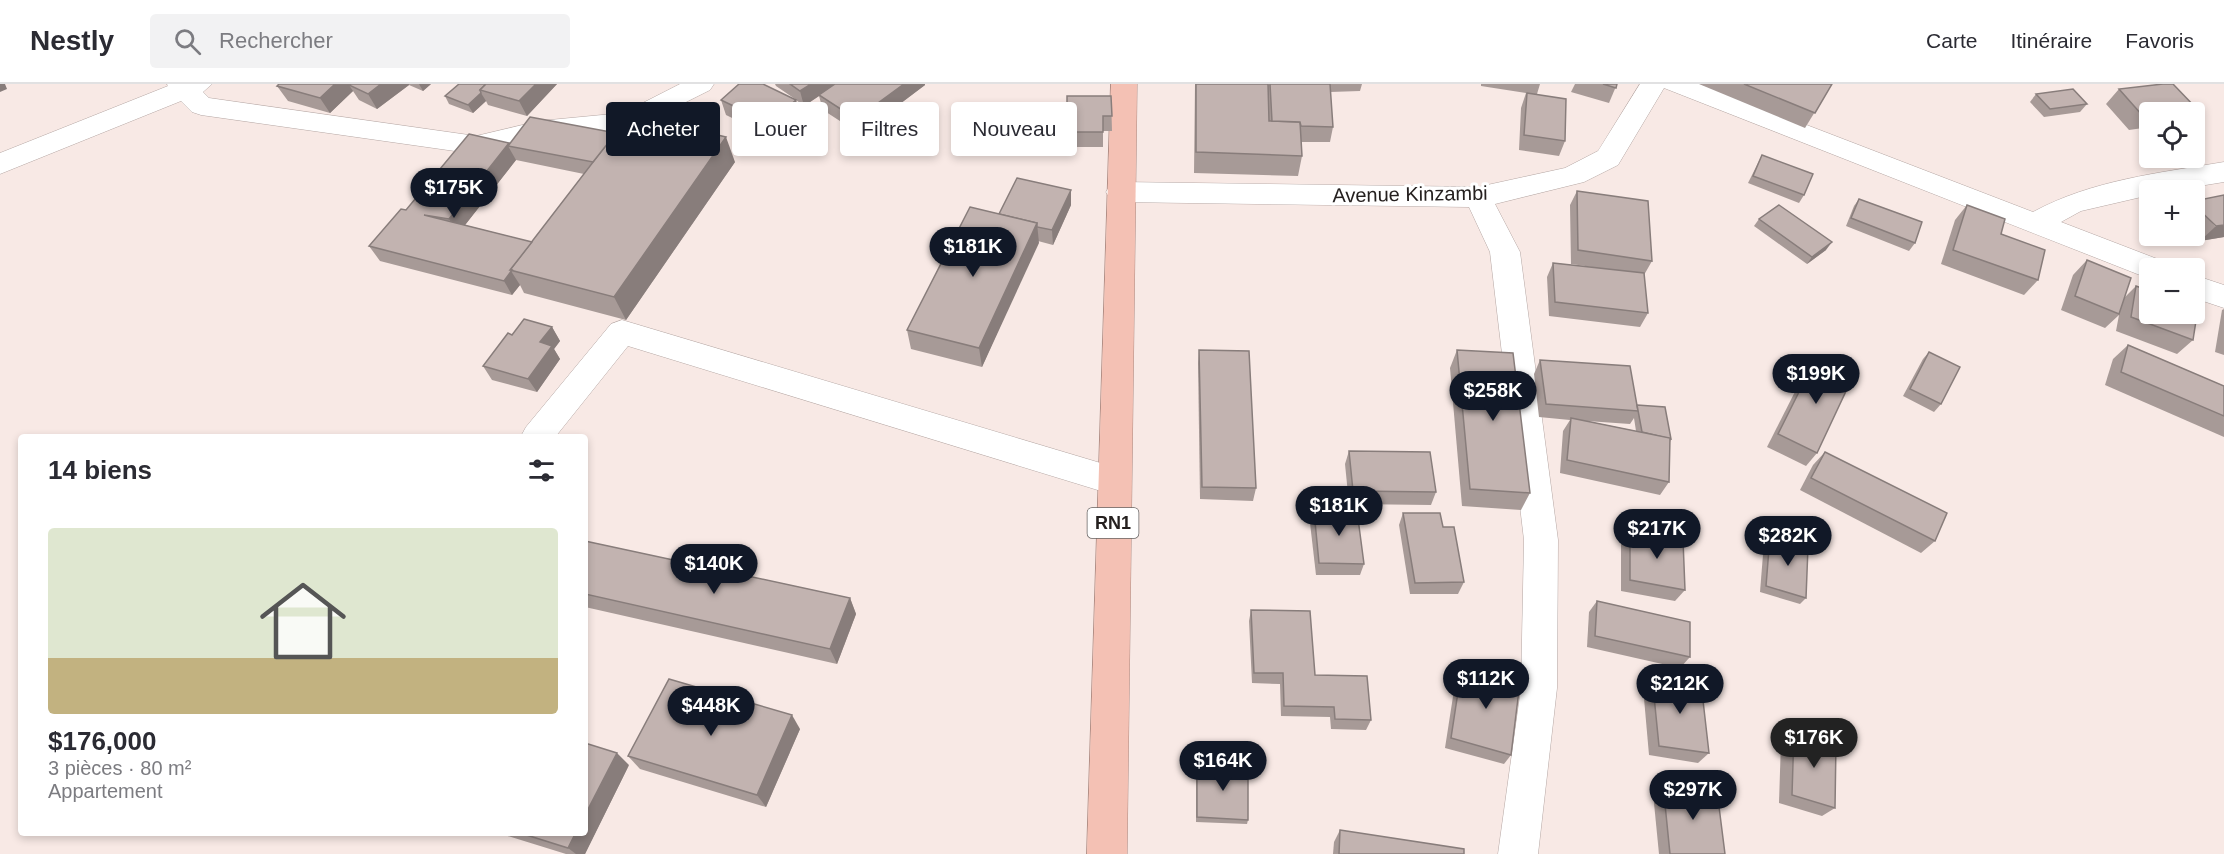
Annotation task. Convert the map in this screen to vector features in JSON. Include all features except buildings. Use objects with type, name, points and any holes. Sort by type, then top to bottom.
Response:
[{"type":"highway","name":"RN1","points":[[1107,854],[1124,84]]},
{"type":"street","points":[[0,164],[187,86],[201,106],[476,145],[513,138],[538,130],[628,122],[700,84]]},
{"type":"street","name":"Avenue Kinzambi","points":[[1120,192],[1478,197],[1574,174],[1608,158],[1653,84]]},
{"type":"street","points":[[1674,84],[2139,264]]},
{"type":"street","points":[[2034,225],[2073,204],[2133,188],[2224,172]]},
{"type":"street","points":[[1478,197],[1505,252],[1541,540],[1539,688],[1518,854]]},
{"type":"street","points":[[2205,290],[2224,297]]},
{"type":"street","points":[[539,434],[622,332],[1114,481]]}]
